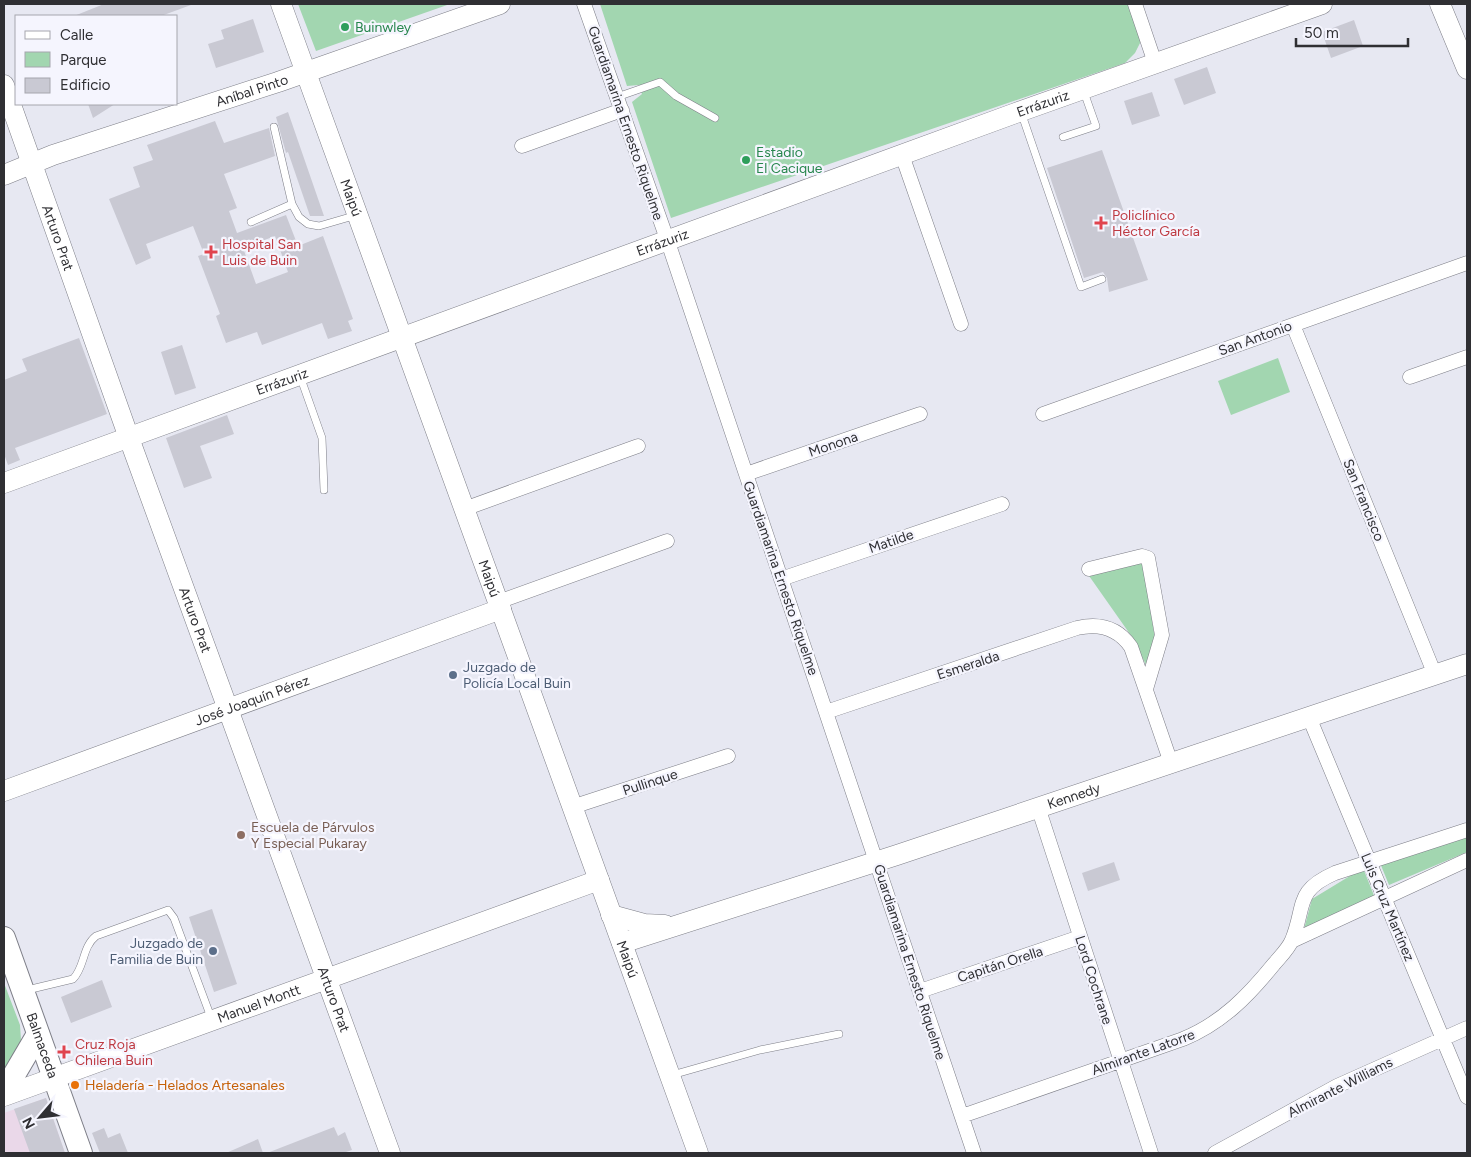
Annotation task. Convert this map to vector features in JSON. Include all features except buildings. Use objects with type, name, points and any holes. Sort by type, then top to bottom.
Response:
[{"type":"main road","name":"Balmaceda","points":[[4,938],[81,1153]]},
{"type":"main road","points":[[4,1092],[38,1034]]},
{"type":"street","name":"Maipú","points":[[281,4],[697,1153]]},
{"type":"street","name":"Aníbal Pinto","points":[[4,174],[500,4]]},
{"type":"street","name":"Guardiamarina Ernesto Riquelme","points":[[584,4],[668,242],[974,1153]]},
{"type":"street","points":[[1135,4],[1155,64]]},
{"type":"street","name":"Errázuriz","points":[[4,483],[668,242],[1021,111],[1322,4]]},
{"type":"street","points":[[1440,4],[1465,57]]},
{"type":"street","name":"Arturo Prat","points":[[4,85],[129,438],[390,1153]]},
{"type":"street","points":[[522,146],[619,104]]},
{"type":"street","points":[[902,155],[961,324]]},
{"type":"street","name":"San Antonio","points":[[1043,414],[1467,263]]},
{"type":"street","name":"San Francisco","points":[[1293,325],[1435,675]]},
{"type":"street","points":[[1410,377],[1467,357]]},
{"type":"street","name":"Monona","points":[[746,474],[920,414]]},
{"type":"street","points":[[464,509],[638,446]]},
{"type":"street","name":"Matilde","points":[[781,579],[1002,504]]},
{"type":"street","points":[[499,606],[667,541]]},
{"type":"street","points":[[1089,569],[1142,556],[1148,558],[1162,635],[1146,689],[1171,763]]},
{"type":"street","name":"José Joaquín Pérez","points":[[4,791],[229,709],[499,606]]},
{"type":"street","name":"Esmeralda","points":[[826,712],[1077,628],[1094,626],[1111,629],[1126,640],[1131,647],[1146,689]]},
{"type":"street","name":"Kennedy","points":[[622,943],[1038,808],[1467,664]]},
{"type":"street","name":"Luis Cruz Martínez","points":[[1309,717],[1467,1097]]},
{"type":"street","name":"Pullinque","points":[[572,807],[728,756]]},
{"type":"street","name":"Lord Cochrane","points":[[1038,808],[1151,1153]]},
{"type":"street","name":"Almirante Latorre","points":[[962,1116],[1198,1033],[1224,1017],[1259,983],[1292,941],[1301,902],[1312,887],[1327,876],[1467,830]]},
{"type":"street","name":"Almirante Latorre","points":[[1292,941],[1467,860]]},
{"type":"street","name":"Manuel Montt","points":[[4,1096],[599,880]]},
{"type":"street","name":"Kennedy","points":[[611,914],[644,924],[680,924]]},
{"type":"street","name":"Capitán Orella","points":[[920,991],[1080,937]]},
{"type":"street","name":"Almirante Williams","points":[[1215,1153],[1337,1086],[1467,1028]]},
{"type":"lane","points":[[619,104],[660,82],[676,96],[715,118]]},
{"type":"lane","points":[[1063,137],[1096,126],[1083,89]]},
{"type":"lane","points":[[1021,111],[1081,287],[1102,280]]},
{"type":"lane","points":[[274,126],[292,204],[299,217],[313,225],[331,224],[358,215]]},
{"type":"lane","points":[[251,222],[292,204]]},
{"type":"lane","points":[[300,375],[322,438],[324,490]]},
{"type":"lane","points":[[23,991],[73,979],[81,968],[88,942],[96,936],[168,910],[174,918],[212,1020]]},
{"type":"lane","points":[[670,1076],[760,1050],[839,1034]]},
{"type":"shaded area","points":[[46,1098],[65,1153],[4,1153],[4,1113]]},
{"type":"green space","name":"Buinwley","points":[[298,4],[450,4],[316,51]]},
{"type":"green space","name":"Estadio El Cacique","points":[[600,4],[1129,4],[1141,41],[1135,53],[1125,63],[671,218],[632,102],[642,94],[639,85],[627,86]]},
{"type":"green space","points":[[1278,358],[1290,392],[1231,415],[1218,381]]},
{"type":"green space","points":[[1143,559],[1155,639],[1147,667],[1132,637],[1087,573]]},
{"type":"green space","points":[[1467,835],[1467,852],[1389,885],[1380,863]]},
{"type":"green space","points":[[1363,868],[1375,898],[1304,929],[1312,899]]},
{"type":"green space","points":[[4,983],[20,1025],[21,1040],[4,1076]]},
{"type":"place","name":"Buinwley","points":[[345,27]]},
{"type":"place","name":"Estadio El Cacique","points":[[746,160]]},
{"type":"place","name":"Policlínico Héctor García","points":[[1101,223]]},
{"type":"place","name":"Hospital San Luis de Buin","points":[[211,252]]},
{"type":"place","name":"Juzgado de Policía Local Buin","points":[[453,675]]},
{"type":"place","name":"Escuela de Párvulos Y Especial Pukaray","points":[[241,835]]},
{"type":"place","name":"Juzgado de Familia de Buin","points":[[213,951]]},
{"type":"place","name":"Cruz Roja Chilena Buin","points":[[64,1052]]},
{"type":"place","name":"Heladería - Helados Artesanales","points":[[75,1085]]}]
